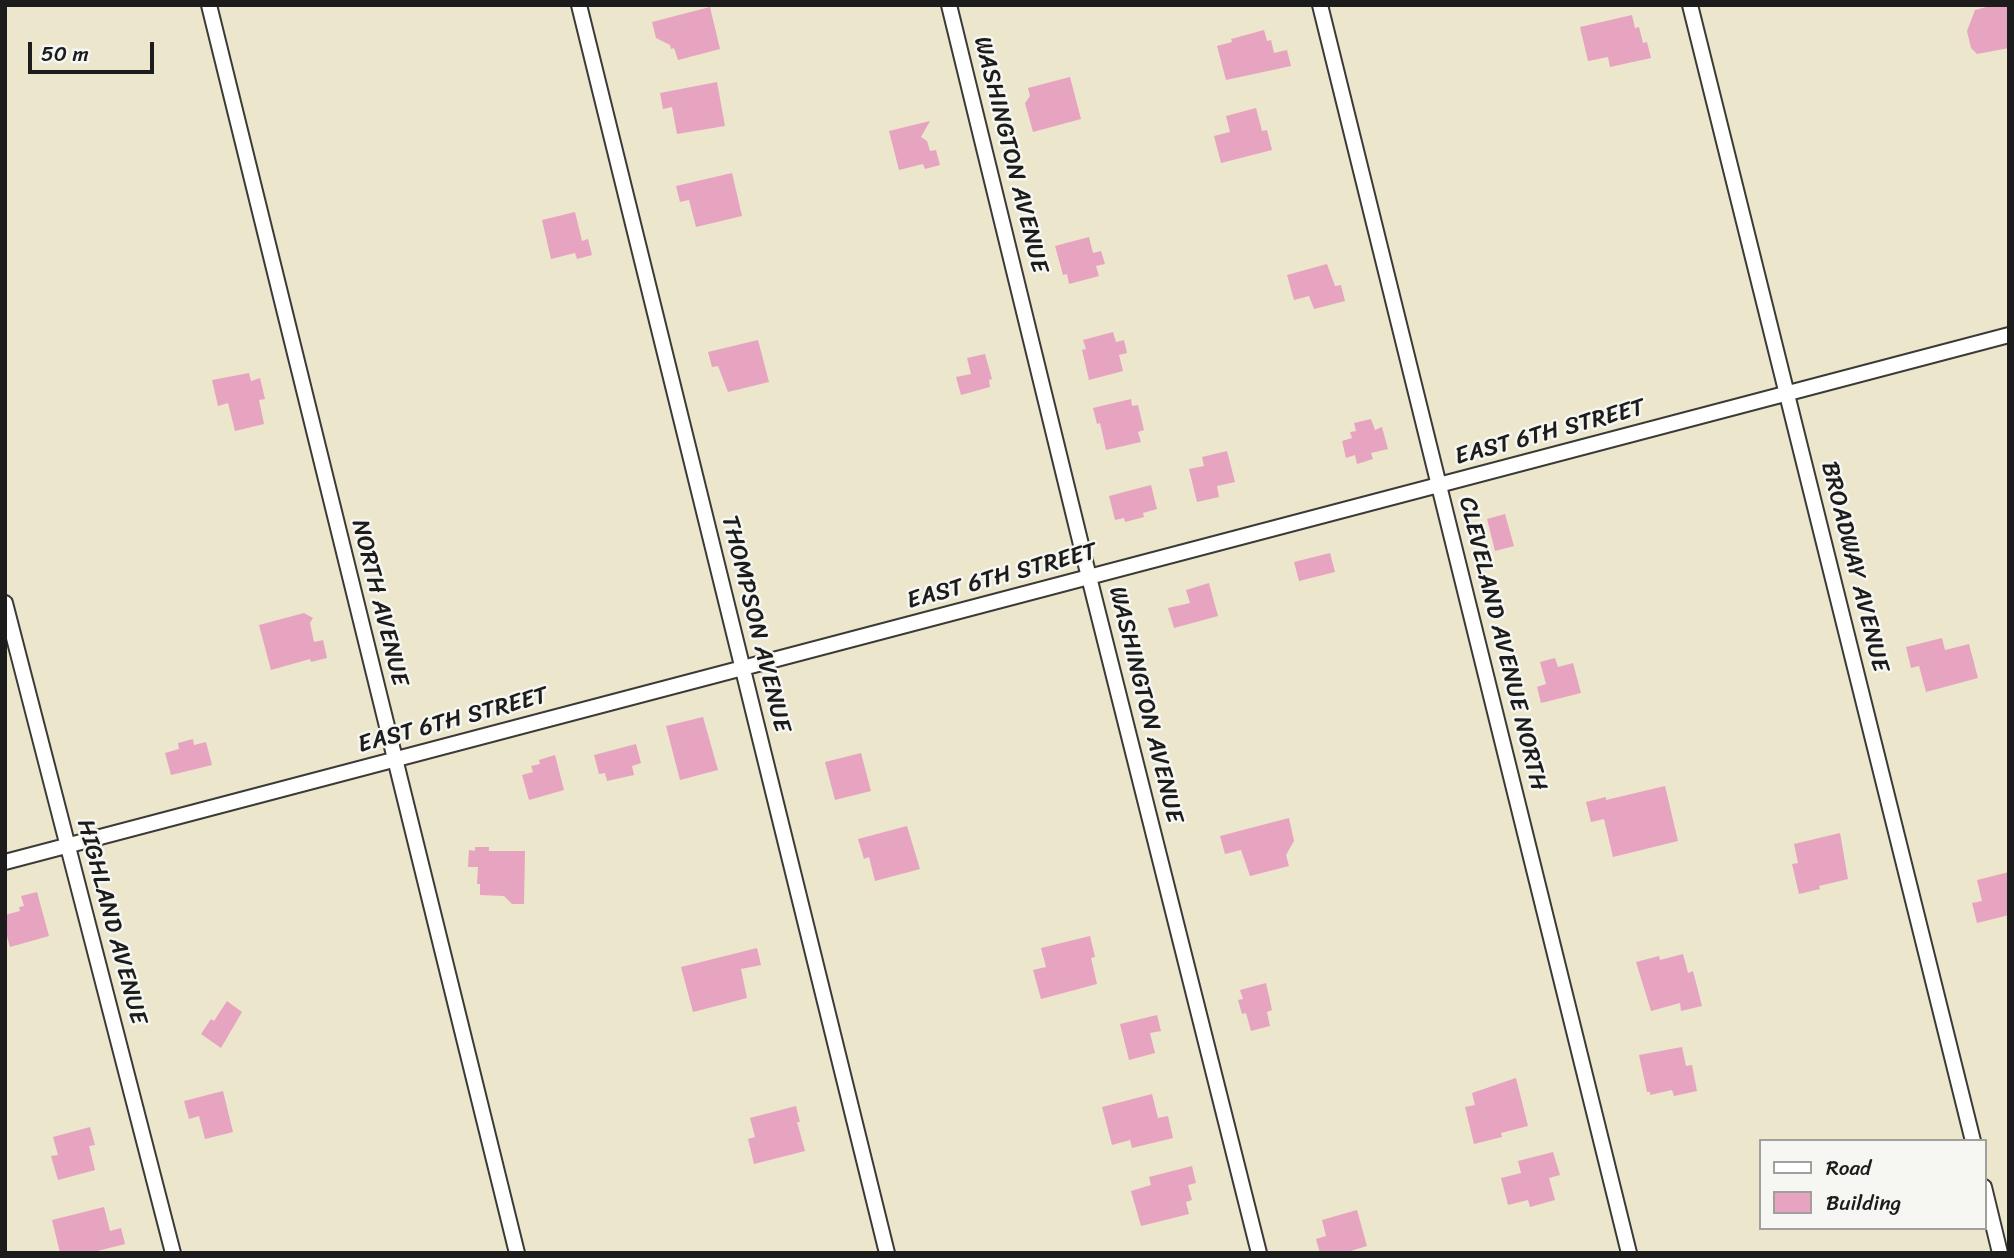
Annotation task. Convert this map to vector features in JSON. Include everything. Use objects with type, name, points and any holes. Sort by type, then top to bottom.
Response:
[{"type":"street","name":"NORTH AVENUE","points":[[209,5],[517,1253]]},
{"type":"street","name":"THOMPSON AVENUE","points":[[579,5],[887,1253]]},
{"type":"street","name":"WASHINGTON AVENUE","points":[[949,5],[1259,1253]]},
{"type":"street","name":"CLEVELAND AVENUE NORTH","points":[[1320,5],[1629,1253]]},
{"type":"street","name":"BROADWAY AVENUE","points":[[1690,5],[1973,1139]]},
{"type":"street","name":"EAST 6TH STREET","points":[[5,862],[2009,335]]},
{"type":"street","name":"HIGHLAND AVENUE","points":[[5,603],[173,1253]]},
{"type":"street","points":[[1986,1195],[2000,1253]]},
{"type":"building","points":[[1994,5],[2009,5],[2009,48],[1977,54],[1971,48],[1967,31],[1975,10]]},
{"type":"building","points":[[710,7],[720,49],[678,60],[674,48],[671,49],[670,45],[656,38],[652,22]]},
{"type":"building","points":[[1632,15],[1635,28],[1639,27],[1643,43],[1647,42],[1651,58],[1610,67],[1608,57],[1588,61],[1580,27]]},
{"type":"building","points":[[1264,30],[1267,41],[1271,40],[1274,53],[1287,50],[1291,66],[1226,80],[1217,46],[1232,42],[1231,39]]},
{"type":"building","points":[[1070,77],[1081,119],[1033,132],[1025,103],[1030,96],[1028,88]]},
{"type":"building","points":[[717,82],[725,126],[677,134],[672,107],[663,109],[660,93]]},
{"type":"building","points":[[1256,108],[1262,131],[1267,130],[1272,150],[1221,163],[1214,136],[1230,132],[1226,116]]},
{"type":"building","points":[[930,121],[921,137],[927,141],[930,151],[936,150],[940,165],[925,169],[923,164],[899,170],[889,131]]},
{"type":"building","points":[[732,173],[742,216],[696,227],[689,200],[680,202],[676,186]]},
{"type":"building","points":[[575,212],[582,241],[588,239],[592,255],[577,259],[575,253],[551,259],[542,220]]},
{"type":"building","points":[[1089,237],[1093,253],[1101,251],[1105,264],[1096,266],[1099,276],[1069,284],[1067,274],[1063,275],[1055,246]]},
{"type":"building","points":[[1327,264],[1335,286],[1341,285],[1345,301],[1314,309],[1309,296],[1294,300],[1287,275]]},
{"type":"building","points":[[1113,332],[1116,342],[1124,340],[1127,353],[1119,355],[1123,371],[1089,380],[1082,350],[1086,349],[1083,340]]},
{"type":"building","points":[[758,340],[769,382],[728,392],[718,366],[712,367],[708,352]]},
{"type":"building","points":[[985,354],[992,379],[989,380],[990,387],[961,395],[956,377],[971,374],[967,358]]},
{"type":"building","points":[[249,373],[251,381],[260,378],[265,399],[259,400],[264,424],[235,431],[228,403],[218,406],[212,380]]},
{"type":"building","points":[[1131,399],[1132,406],[1138,405],[1144,430],[1138,432],[1141,442],[1106,450],[1100,423],[1097,424],[1093,408]]},
{"type":"building","points":[[1371,419],[1375,430],[1382,427],[1388,449],[1371,453],[1373,459],[1357,464],[1355,455],[1346,458],[1342,441],[1352,438],[1350,432],[1356,431],[1354,423]]},
{"type":"building","points":[[1227,451],[1235,482],[1217,486],[1219,497],[1197,502],[1189,469],[1204,466],[1202,457]]},
{"type":"building","points":[[1151,485],[1157,509],[1143,513],[1144,517],[1125,522],[1124,518],[1115,520],[1109,496]]},
{"type":"building","points":[[1505,514],[1514,546],[1495,551],[1487,519]]},
{"type":"building","points":[[1330,553],[1335,572],[1299,581],[1294,562]]},
{"type":"building","points":[[1209,583],[1218,616],[1174,628],[1168,608],[1190,603],[1186,590]]},
{"type":"building","points":[[304,613],[313,618],[310,623],[314,642],[323,640],[327,658],[311,662],[310,659],[271,670],[259,625]]},
{"type":"building","points":[[1942,638],[1945,650],[1969,644],[1978,678],[1926,692],[1919,666],[1911,668],[1906,647]]},
{"type":"building","points":[[1555,658],[1558,667],[1573,663],[1581,693],[1541,703],[1537,687],[1546,684],[1540,662]]},
{"type":"building","points":[[703,717],[718,770],[680,780],[666,726]]},
{"type":"building","points":[[193,739],[194,745],[206,742],[212,765],[171,775],[165,753],[179,749],[178,743]]},
{"type":"building","points":[[636,744],[641,763],[632,766],[634,775],[607,781],[605,773],[599,774],[594,755]]},
{"type":"building","points":[[861,753],[871,791],[835,800],[825,762]]},
{"type":"building","points":[[555,755],[564,790],[529,800],[522,775],[533,772],[531,766],[540,764],[539,760]]},
{"type":"building","points":[[1665,786],[1678,841],[1613,857],[1604,819],[1591,822],[1586,802]]},
{"type":"building","points":[[1289,818],[1294,841],[1286,855],[1289,866],[1250,876],[1241,850],[1225,854],[1220,836]]},
{"type":"building","points":[[907,826],[920,869],[875,881],[869,857],[864,859],[858,839]]},
{"type":"building","points":[[1840,833],[1848,879],[1799,894],[1792,864],[1798,863],[1794,844]]},
{"type":"building","points":[[475,847],[489,847],[489,851],[525,851],[524,904],[512,904],[504,896],[480,895],[480,884],[477,884],[478,867],[468,867],[469,850],[475,851]]},
{"type":"building","points":[[2009,872],[2009,915],[1977,923],[1972,903],[1982,901],[1977,880]]},
{"type":"building","points":[[37,892],[49,936],[10,947],[5,929],[5,915],[20,911],[19,907],[24,906],[21,896]]},
{"type":"building","points":[[1090,936],[1095,957],[1091,958],[1097,984],[1041,999],[1033,970],[1046,967],[1041,948]]},
{"type":"building","points":[[757,948],[761,965],[741,969],[747,998],[693,1012],[681,967]]},
{"type":"building","points":[[1683,954],[1688,973],[1693,971],[1702,1006],[1681,1011],[1680,1003],[1651,1011],[1636,962]]},
{"type":"building","points":[[1266,983],[1272,1010],[1267,1012],[1270,1026],[1251,1031],[1246,1013],[1242,1014],[1238,1000],[1243,999],[1240,990]]},
{"type":"building","points":[[227,1001],[242,1012],[221,1048],[201,1034],[211,1019],[214,1021]]},
{"type":"building","points":[[1157,1015],[1161,1031],[1150,1033],[1155,1053],[1129,1060],[1120,1024]]},
{"type":"building","points":[[1682,1047],[1686,1066],[1692,1065],[1697,1091],[1674,1096],[1672,1090],[1650,1095],[1639,1055]]},
{"type":"building","points":[[1516,1078],[1528,1126],[1501,1133],[1502,1137],[1474,1144],[1465,1107],[1475,1105],[1472,1093]]},
{"type":"building","points":[[223,1091],[233,1132],[205,1139],[199,1116],[189,1119],[184,1101]]},
{"type":"building","points":[[1152,1094],[1158,1118],[1168,1116],[1173,1138],[1132,1148],[1130,1140],[1112,1145],[1102,1107]]},
{"type":"building","points":[[796,1106],[800,1122],[797,1122],[805,1151],[754,1164],[748,1139],[755,1137],[750,1118]]},
{"type":"building","points":[[90,1127],[95,1145],[89,1146],[95,1170],[58,1180],[51,1156],[58,1155],[53,1137]]},
{"type":"building","points":[[1553,1152],[1560,1175],[1549,1178],[1555,1200],[1530,1207],[1528,1200],[1508,1205],[1501,1178],[1521,1173],[1518,1161]]},
{"type":"building","points":[[1192,1166],[1196,1183],[1188,1185],[1192,1200],[1186,1202],[1189,1214],[1141,1226],[1131,1191],[1151,1185],[1149,1177]]},
{"type":"building","points":[[104,1207],[110,1231],[121,1228],[125,1244],[89,1253],[60,1253],[52,1220]]},
{"type":"building","points":[[1357,1210],[1367,1246],[1344,1253],[1320,1253],[1316,1239],[1326,1236],[1322,1220]]}]
